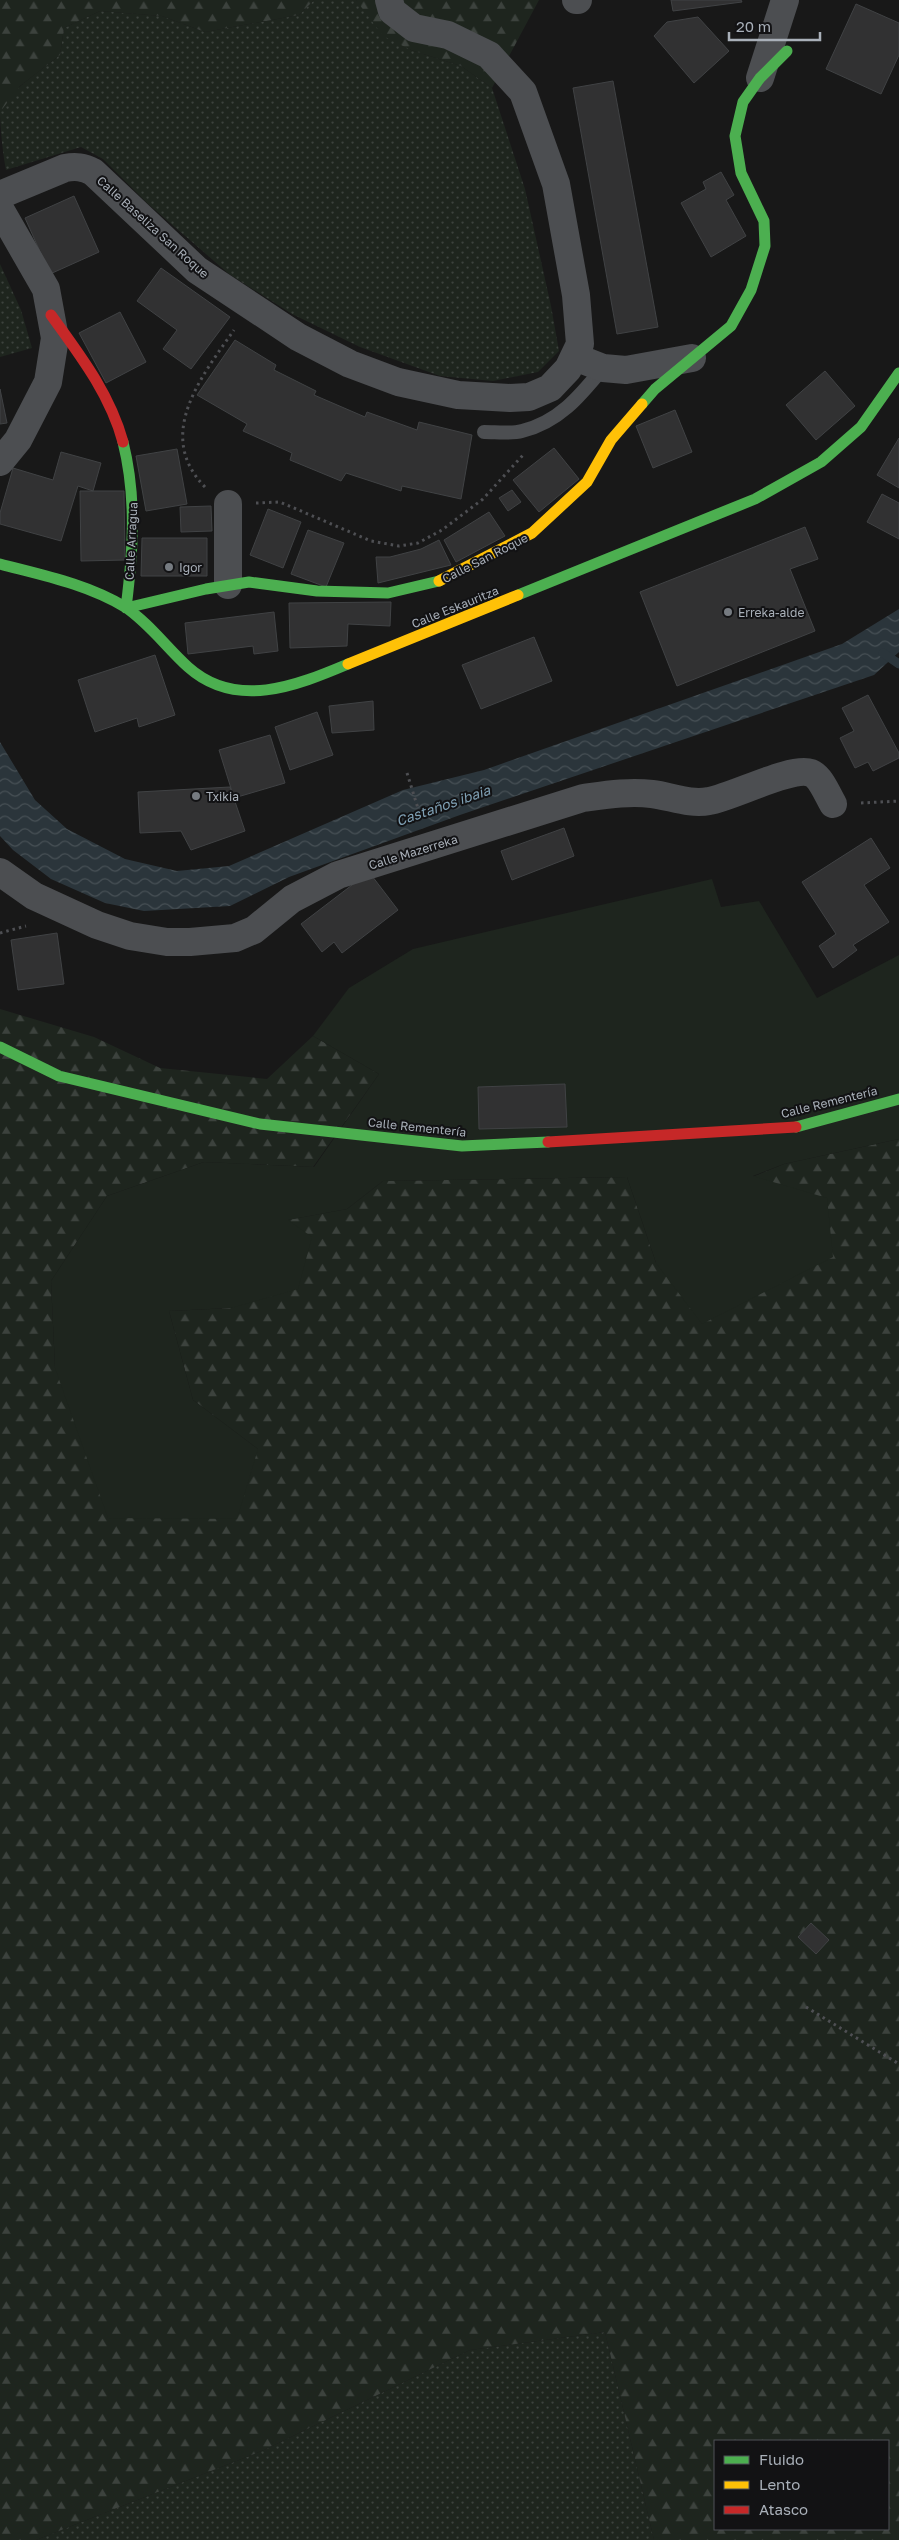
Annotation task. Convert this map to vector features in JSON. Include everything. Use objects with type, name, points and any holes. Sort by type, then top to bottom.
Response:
[{"type":"street","name":"Calle Baseliza San Roque","points":[[0,195],[65,168],[84,168],[93,172],[197,270],[298,338],[350,364],[398,382],[458,395],[510,398],[529,396],[550,388],[568,369],[580,344],[576,295],[556,184],[523,92],[489,55],[448,35],[414,28],[392,11],[389,0]]},
{"type":"street","name":"Calle San Roque","points":[[760,78],[785,0]]},
{"type":"street","name":"Calle San Roque","points":[[126,608],[249,582],[317,591],[388,593],[437,582],[532,533],[587,482],[612,440],[654,389],[731,326],[751,290],[765,246],[764,221],[741,173],[735,136],[743,102],[760,78],[787,51]]},
{"type":"street","name":"Calle Arragua","points":[[0,209],[46,289],[55,338],[48,382],[18,440],[0,462]]},
{"type":"street","name":"Calle Arragua","points":[[51,315],[79,354],[114,411],[131,469],[134,514],[132,564],[126,608]]},
{"type":"street","points":[[575,357],[603,368],[626,370],[692,358]]},
{"type":"street","name":"Calle Eskauritza","points":[[0,564],[73,584],[126,608],[195,675],[222,691],[240,693],[267,690],[315,678],[755,499],[821,462],[861,427],[899,373]]},
{"type":"street","points":[[228,504],[228,585]]},
{"type":"street","name":"Calle Mazerreka","points":[[0,872],[34,896],[97,925],[130,936],[167,942],[190,942],[235,938],[254,930],[292,899],[338,875],[583,798],[610,794],[652,794],[682,800],[706,802],[727,797],[773,779],[805,773],[817,777],[833,804]]},
{"type":"street","name":"Calle Rementería","points":[[0,1047],[59,1076],[260,1124],[462,1146],[789,1129],[899,1099]]},
{"type":"lane","points":[[484,432],[521,431],[549,421],[575,402],[603,368]]},
{"type":"path","points":[[250,307],[202,375],[191,397],[183,424],[184,454],[192,474],[207,490],[228,504],[280,502],[371,541],[399,546],[418,543],[442,530],[483,499],[517,462],[549,421]]},
{"type":"path","points":[[407,773],[421,819]]},
{"type":"path","points":[[833,804],[899,802]]},
{"type":"path","points":[[806,2007],[899,2064]]},
{"type":"green space","points":[[0,0],[314,0],[299,15],[205,32],[162,16],[100,11],[64,28],[60,55],[20,86],[0,112]]},
{"type":"green space","points":[[314,0],[356,0],[411,50],[461,66],[492,88],[525,189],[559,351],[538,372],[493,381],[440,376],[360,347],[292,314],[229,274],[147,203],[103,159],[81,147],[6,170],[0,112],[17,89],[60,55],[64,28],[100,11],[162,16],[205,32],[299,15]]},
{"type":"green space","points":[[356,0],[539,0],[492,88],[461,66],[411,50],[383,36]]},
{"type":"green space","points":[[0,264],[21,310],[32,348],[0,357]]},
{"type":"green space","points":[[712,879],[721,907],[759,901],[817,998],[899,955],[899,1139],[784,1164],[753,1176],[827,1198],[833,1257],[702,1324],[656,1263],[627,1177],[383,1181],[347,1209],[288,1220],[312,1237],[298,1289],[231,1308],[169,1311],[193,1400],[258,1449],[237,1519],[108,1518],[55,1368],[51,1281],[107,1196],[204,1162],[314,1167],[379,1074],[313,1036],[349,988],[413,949]]},
{"type":"green space","points":[[0,1009],[94,1037],[160,1068],[267,1079],[313,1036],[379,1074],[313,1167],[204,1162],[107,1196],[51,1281],[55,1368],[258,1449],[193,1400],[169,1311],[231,1308],[287,1220],[347,1209],[383,1181],[627,1177],[656,1263],[752,1177],[784,1164],[899,1139],[899,2540],[654,2540],[605,2332],[470,2350],[264,2450],[36,2540],[0,2540]]},
{"type":"green space","points":[[605,2332],[654,2540],[36,2540],[264,2450],[470,2350]]},
{"type":"water","name":"Castaños ibaia","points":[[899,609],[899,652],[874,675],[460,815],[289,877],[230,906],[144,911],[105,903],[51,879],[13,850],[0,836],[0,742],[35,800],[67,829],[125,859],[177,871],[229,866],[403,790],[484,770],[842,644]]},
{"type":"building","points":[[671,0],[741,0],[742,2],[673,11]]},
{"type":"building","points":[[856,4],[899,23],[899,55],[881,94],[826,69]]},
{"type":"building","points":[[698,17],[729,51],[694,83],[654,36],[667,22]]},
{"type":"building","points":[[613,81],[658,327],[617,334],[573,88]]},
{"type":"building","points":[[721,172],[734,195],[726,200],[746,236],[711,257],[681,203],[706,189],[703,182]]},
{"type":"building","points":[[74,196],[99,252],[50,274],[25,218]]},
{"type":"building","points":[[161,268],[230,317],[191,369],[163,349],[177,330],[137,301]]},
{"type":"building","points":[[120,312],[146,362],[106,383],[79,333]]},
{"type":"building","points":[[235,340],[276,365],[274,370],[316,391],[314,395],[365,417],[367,412],[417,430],[419,422],[472,435],[461,499],[402,486],[401,491],[346,473],[341,481],[290,460],[292,453],[243,431],[247,424],[197,395]]},
{"type":"building","points":[[825,371],[855,406],[816,440],[786,405]]},
{"type":"building","points":[[0,389],[7,423],[0,424]]},
{"type":"building","points":[[675,410],[692,452],[653,468],[636,426]]},
{"type":"building","points":[[899,438],[899,488],[877,475]]},
{"type":"building","points":[[554,448],[579,479],[539,512],[513,480]]},
{"type":"building","points":[[177,449],[187,504],[146,511],[136,456]]},
{"type":"building","points":[[61,452],[101,463],[93,491],[78,486],[61,541],[0,524],[0,513],[13,468],[53,480]]},
{"type":"building","points":[[512,490],[521,502],[508,511],[499,498]]},
{"type":"building","points":[[80,491],[124,491],[125,560],[81,561]]},
{"type":"building","points":[[882,494],[899,503],[899,539],[867,522]]},
{"type":"building","points":[[211,506],[212,531],[181,532],[180,507]]},
{"type":"building","points":[[268,509],[301,522],[283,568],[250,555]]},
{"type":"building","points":[[489,512],[505,536],[456,562],[444,540]]},
{"type":"building","name":"Erreka-alde","points":[[805,527],[818,559],[790,569],[815,631],[677,686],[640,592]]},
{"type":"building","points":[[308,530],[344,543],[326,587],[291,574]]},
{"type":"building","points":[[142,538],[207,538],[207,576],[141,576]]},
{"type":"building","points":[[439,540],[451,565],[378,583],[376,557],[390,557],[421,549]]},
{"type":"building","points":[[391,602],[390,626],[348,624],[347,646],[290,648],[289,603]]},
{"type":"building","points":[[274,612],[278,651],[254,654],[253,646],[188,654],[185,623]]},
{"type":"building","points":[[534,637],[552,681],[481,709],[462,665]]},
{"type":"building","points":[[155,655],[175,715],[139,727],[137,718],[95,732],[78,680]]},
{"type":"building","points":[[868,695],[899,753],[899,758],[873,771],[868,762],[855,768],[840,738],[854,731],[842,708]]},
{"type":"building","points":[[373,701],[374,730],[332,733],[329,706]]},
{"type":"building","points":[[317,712],[333,755],[290,770],[275,727]]},
{"type":"building","points":[[270,735],[285,783],[234,798],[219,750]]},
{"type":"building","points":[[230,787],[245,831],[191,850],[181,831],[140,833],[138,792]]},
{"type":"building","points":[[564,828],[574,856],[512,880],[501,851]]},
{"type":"building","points":[[871,838],[890,868],[864,885],[889,922],[853,945],[857,950],[833,968],[819,946],[836,934],[802,882]]},
{"type":"building","points":[[369,872],[398,910],[342,953],[334,942],[322,952],[301,924]]},
{"type":"building","points":[[57,933],[64,984],[18,990],[11,940]]},
{"type":"building","points":[[565,1084],[567,1127],[479,1129],[478,1087]]},
{"type":"building","points":[[811,1923],[829,1940],[816,1954],[798,1937]]},
{"type":"waterway","points":[[883,653],[899,664]]},
{"type":"traffic: fast","points":[[642,404],[655,389],[731,326],[751,290],[765,246],[764,221],[741,173],[735,136],[743,102],[760,78],[787,51]]},
{"type":"traffic: fast","points":[[518,595],[755,499],[821,462],[861,427],[899,373]]},
{"type":"traffic: fast","points":[[123,442],[132,504],[132,546],[126,608],[206,589],[249,582],[317,591],[388,593],[439,581]]},
{"type":"traffic: fast","points":[[0,564],[80,586],[125,607],[142,620],[188,667],[207,680],[226,688],[246,691],[267,690],[308,680],[348,664]]},
{"type":"traffic: fast","points":[[0,1047],[59,1076],[260,1124],[462,1146],[548,1142]]},
{"type":"traffic: fast","points":[[796,1127],[899,1099]]},
{"type":"traffic: slow","points":[[439,581],[532,533],[587,482],[611,440],[642,404]]},
{"type":"traffic: slow","points":[[348,664],[518,595]]},
{"type":"traffic: jam","points":[[51,315],[102,391],[123,442]]},
{"type":"traffic: jam","points":[[548,1142],[796,1127]]},
{"type":"place","name":"Igor","points":[[169,567]]},
{"type":"place","name":"Erreka-alde","points":[[728,612]]},
{"type":"place","name":"Txikia","points":[[196,796]]}]
